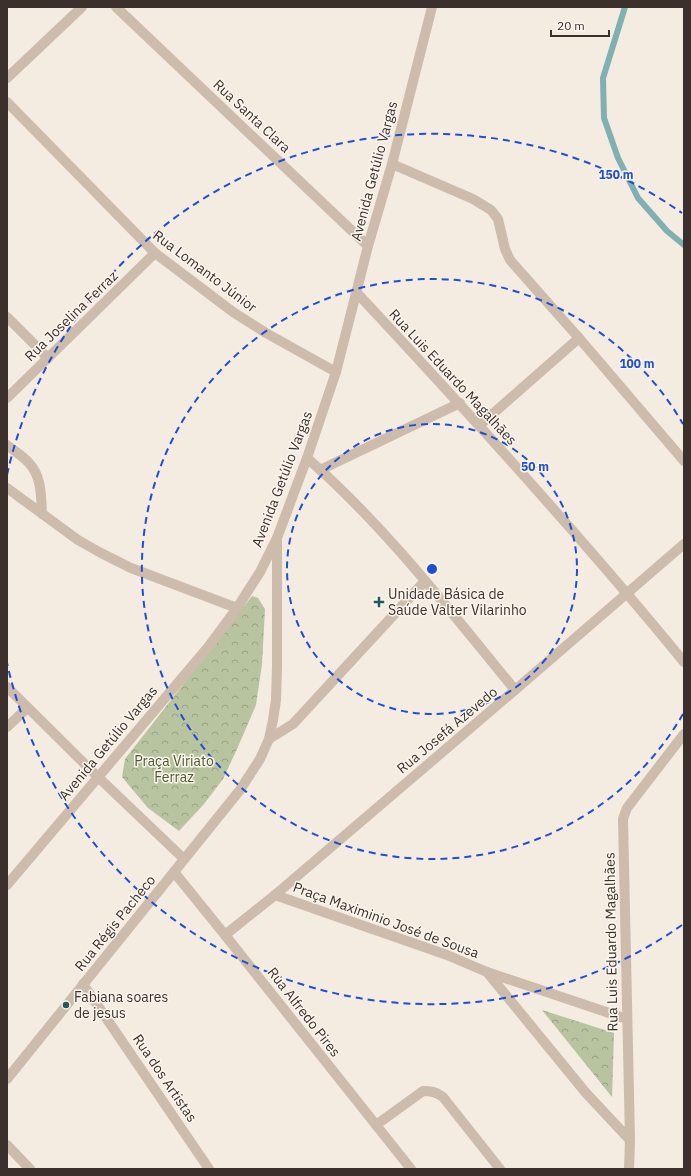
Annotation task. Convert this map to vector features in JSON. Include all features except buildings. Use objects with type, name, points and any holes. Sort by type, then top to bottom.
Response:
[{"type":"street","points":[[7,78],[82,7]]},
{"type":"street","name":"Rua Santa Clara","points":[[116,7],[368,246]]},
{"type":"street","name":"Avenida Getúlio Vargas","points":[[7,885],[209,646],[237,608],[260,572],[277,538],[307,458],[336,372],[368,246],[392,164],[432,7]]},
{"type":"street","name":"Rua Lomanto Júnior","points":[[7,102],[155,253],[233,312],[259,329],[336,372]]},
{"type":"street","points":[[392,164],[474,199],[491,210],[499,223],[505,249],[510,260],[579,338],[684,462]]},
{"type":"street","name":"Rua Joselina Ferraz","points":[[7,398],[155,253]]},
{"type":"street","name":"Rua Luis Eduardo Magalhães","points":[[357,293],[480,425],[628,593],[684,662]]},
{"type":"street","points":[[7,317],[48,358]]},
{"type":"street","points":[[480,425],[579,338]]},
{"type":"street","points":[[320,470],[460,403]]},
{"type":"street","points":[[7,445],[29,462],[35,471],[39,481],[42,514]]},
{"type":"street","points":[[307,458],[367,516],[425,581],[515,690]]},
{"type":"street","points":[[7,488],[78,540],[131,568],[237,608]]},
{"type":"street","points":[[7,687],[184,859],[240,790],[260,759],[269,739],[276,700],[277,538]]},
{"type":"street","name":"Rua Josefá Azevedo","points":[[225,935],[515,690],[684,544]]},
{"type":"street","points":[[269,739],[293,724],[425,581]]},
{"type":"street","points":[[7,727],[27,708]]},
{"type":"street","name":"Rua Luis Eduardo Magalhães","points":[[629,1169],[630,1140],[623,819],[627,808],[684,734]]},
{"type":"street","name":"Rua Régis Pacheco","points":[[7,1079],[184,859]]},
{"type":"street","name":"Rua Alfredo Pires","points":[[174,872],[411,1169]]},
{"type":"street","name":"Praça Maximinio José de Sousa","points":[[275,894],[447,955],[487,972],[627,1019]]},
{"type":"street","name":"Praça Maximinio José de Sousa","points":[[487,972],[586,1093],[630,1140]]},
{"type":"street","name":"Rua dos Artistas","points":[[83,984],[209,1169]]},
{"type":"street","points":[[376,1125],[423,1091],[436,1092],[442,1097],[500,1169]]},
{"type":"street","points":[[7,1145],[30,1169]]},
{"type":"green space","name":"Praça Viriato Ferraz","points":[[252,596],[258,598],[265,609],[262,664],[256,705],[223,779],[204,804],[179,831],[148,808],[122,777],[125,759]]},
{"type":"green space","points":[[542,1010],[614,1033],[612,1097]]},
{"type":"waterway","points":[[625,7],[603,78],[604,118],[618,158],[638,198],[667,231],[684,245]]},
{"type":"place","name":"Unidade Básica de Saúde Valter Vilarinho","points":[[379,602]]},
{"type":"place","name":"Fabiana soares de jesus","points":[[66,1005]]}]
